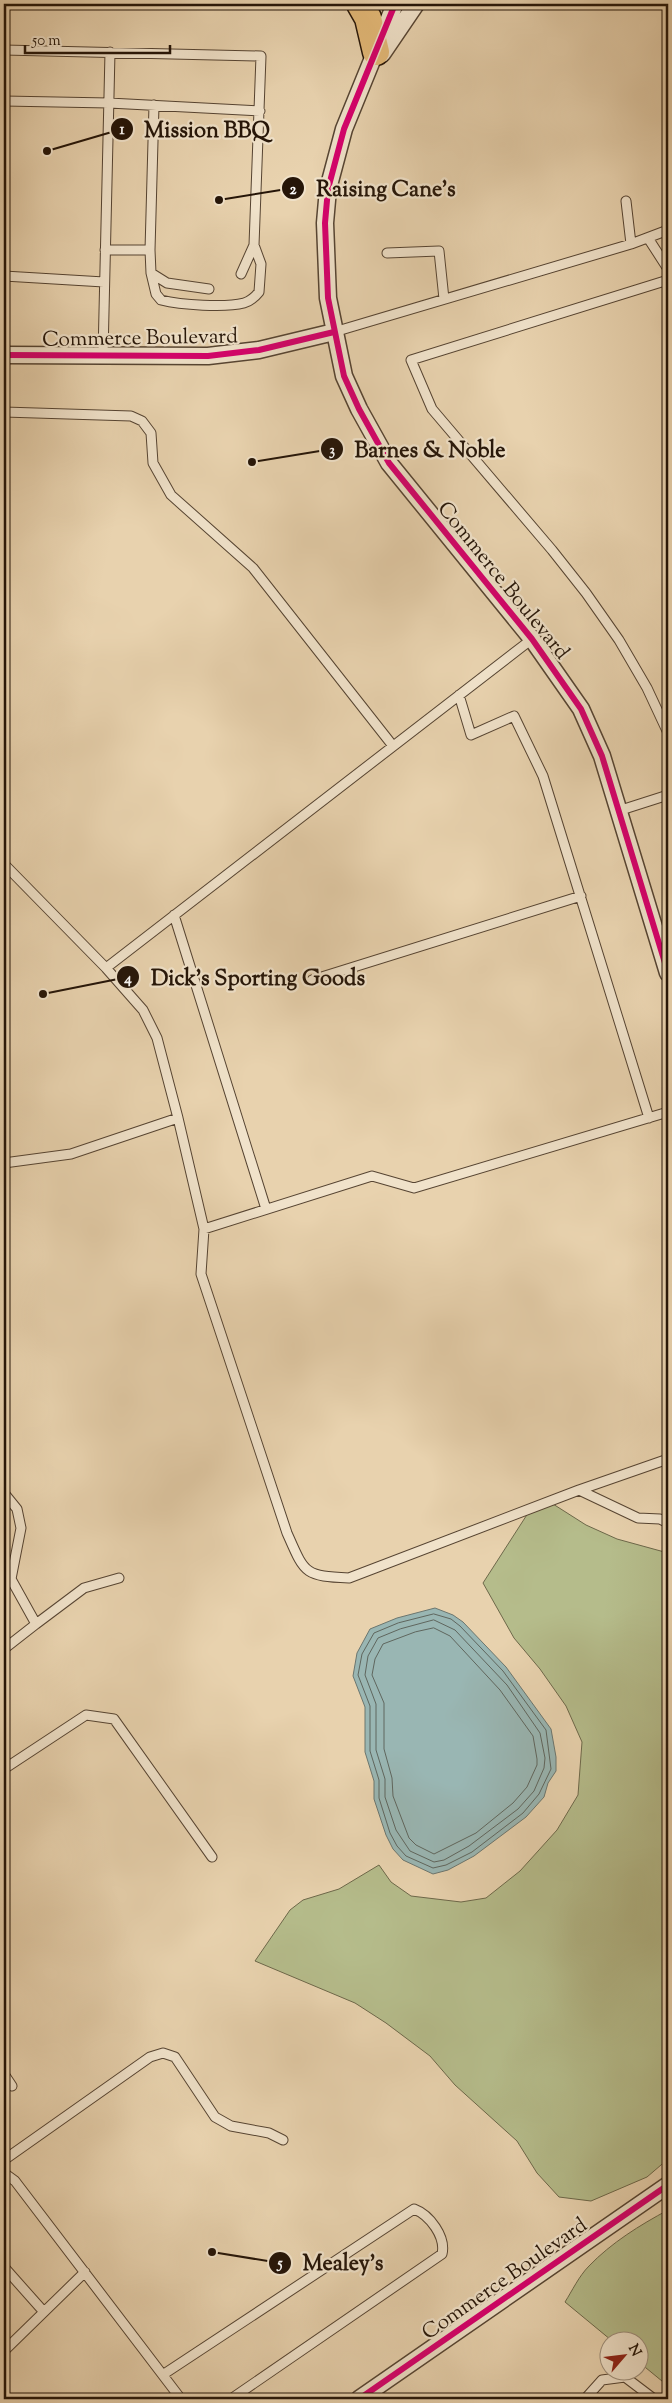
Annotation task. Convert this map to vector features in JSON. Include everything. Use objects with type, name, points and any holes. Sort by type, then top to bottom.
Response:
[{"type":"main road","points":[[360,4],[368,18],[372,63]]},
{"type":"street","name":"Commerce Boulevard","points":[[395,4],[344,129],[328,189],[324,223],[325,261],[334,332],[344,376],[389,463],[532,639],[581,710],[602,756],[668,973]]},
{"type":"street","name":"Commerce Boulevard","points":[[372,63],[416,4]]},
{"type":"street","name":"Commerce Boulevard","points":[[4,355],[208,356],[259,350],[334,332]]},
{"type":"street","name":"Commerce Boulevard","points":[[359,2399],[668,2185]]},
{"type":"lane","points":[[4,50],[261,56],[254,245],[241,274]]},
{"type":"lane","points":[[103,355],[110,52]]},
{"type":"lane","points":[[4,101],[109,103],[260,111]]},
{"type":"lane","points":[[154,105],[150,250],[151,273],[156,294],[162,300],[196,305],[243,303],[252,300],[260,292],[261,264],[254,245]]},
{"type":"lane","points":[[626,201],[630,244]]},
{"type":"lane","points":[[334,332],[630,244],[668,230]]},
{"type":"lane","points":[[648,238],[668,269]]},
{"type":"lane","points":[[105,250],[150,250]]},
{"type":"lane","points":[[387,253],[439,251],[444,299]]},
{"type":"lane","points":[[151,273],[166,283],[209,289]]},
{"type":"lane","points":[[4,276],[104,282]]},
{"type":"lane","points":[[668,280],[411,360],[432,409],[557,557],[613,632],[647,688],[668,734]]},
{"type":"lane","points":[[4,412],[131,416],[142,421],[151,433],[153,463],[171,495],[253,568],[393,746]]},
{"type":"lane","points":[[106,968],[532,639]]},
{"type":"lane","points":[[459,695],[471,735],[514,716],[543,776],[649,1118]]},
{"type":"lane","points":[[618,811],[668,795]]},
{"type":"lane","points":[[4,864],[106,968],[143,1010],[153,1027],[178,1118],[204,1229],[201,1274],[287,1533],[301,1566],[319,1576],[349,1578],[579,1490],[668,1459]]},
{"type":"lane","points":[[312,980],[581,896]]},
{"type":"lane","points":[[174,915],[266,1209]]},
{"type":"lane","points":[[204,1229],[372,1176],[414,1188],[668,1112]]},
{"type":"lane","points":[[4,1163],[70,1154],[178,1118]]},
{"type":"lane","points":[[579,1490],[638,1518],[660,1520],[668,1523]]},
{"type":"lane","points":[[4,1493],[17,1509],[21,1528],[7,1581],[36,1624]]},
{"type":"lane","points":[[4,1649],[84,1588],[119,1578]]},
{"type":"lane","points":[[4,1770],[86,1715],[114,1718],[212,1857]]},
{"type":"lane","points":[[4,2160],[150,2057],[163,2053],[175,2057],[215,2117],[231,2126],[269,2132],[283,2140]]},
{"type":"lane","points":[[4,2074],[12,2086]]},
{"type":"lane","points":[[4,2172],[15,2181],[182,2399]]},
{"type":"lane","points":[[164,2374],[414,2209],[424,2212],[443,2240],[442,2254],[231,2399]]},
{"type":"lane","points":[[4,2267],[44,2312]]},
{"type":"lane","points":[[4,2351],[85,2272]]},
{"type":"lane","points":[[585,2399],[602,2380],[625,2377],[654,2399]]},
{"type":"green space","points":[[553,1504],[586,1525],[617,1539],[668,1553],[668,1984],[663,1989],[664,2025],[668,2038],[668,2159],[647,2177],[591,2201],[559,2197],[537,2173],[517,2141],[455,2085],[430,2056],[386,2023],[355,2003],[255,1961],[290,1910],[303,1900],[339,1889],[379,1865],[391,1882],[411,1896],[461,1902],[486,1898],[520,1871],[557,1830],[578,1795],[582,1742],[566,1706],[540,1669],[514,1638],[483,1583],[530,1510]]},
{"type":"green space","points":[[668,2210],[668,2386],[650,2371],[650,2330],[600,2331],[565,2302],[589,2266],[626,2235]]},
{"type":"water","points":[[435,1608],[453,1615],[463,1622],[506,1667],[551,1729],[556,1757],[556,1771],[548,1783],[544,1797],[526,1817],[474,1856],[448,1870],[433,1874],[403,1860],[393,1849],[386,1835],[374,1799],[374,1781],[365,1752],[365,1707],[353,1676],[357,1653],[370,1629],[397,1618]]},
{"type":"cycle path","points":[[395,4],[344,129],[328,189],[325,223],[328,298],[344,376],[359,409],[389,463],[532,639],[581,709],[602,756],[668,973]]},
{"type":"cycle path","points":[[4,355],[208,356],[259,350],[334,332]]},
{"type":"cycle path","points":[[359,2399],[668,2185]]},
{"type":"place","name":"Mission BBQ","points":[[47,151]]},
{"type":"place","name":"Raising Cane's","points":[[219,200]]},
{"type":"place","name":"Barnes & Noble","points":[[252,462]]},
{"type":"place","name":"Dick's Sporting Goods","points":[[43,994]]},
{"type":"place","name":"Mealey's","points":[[212,2252]]}]
